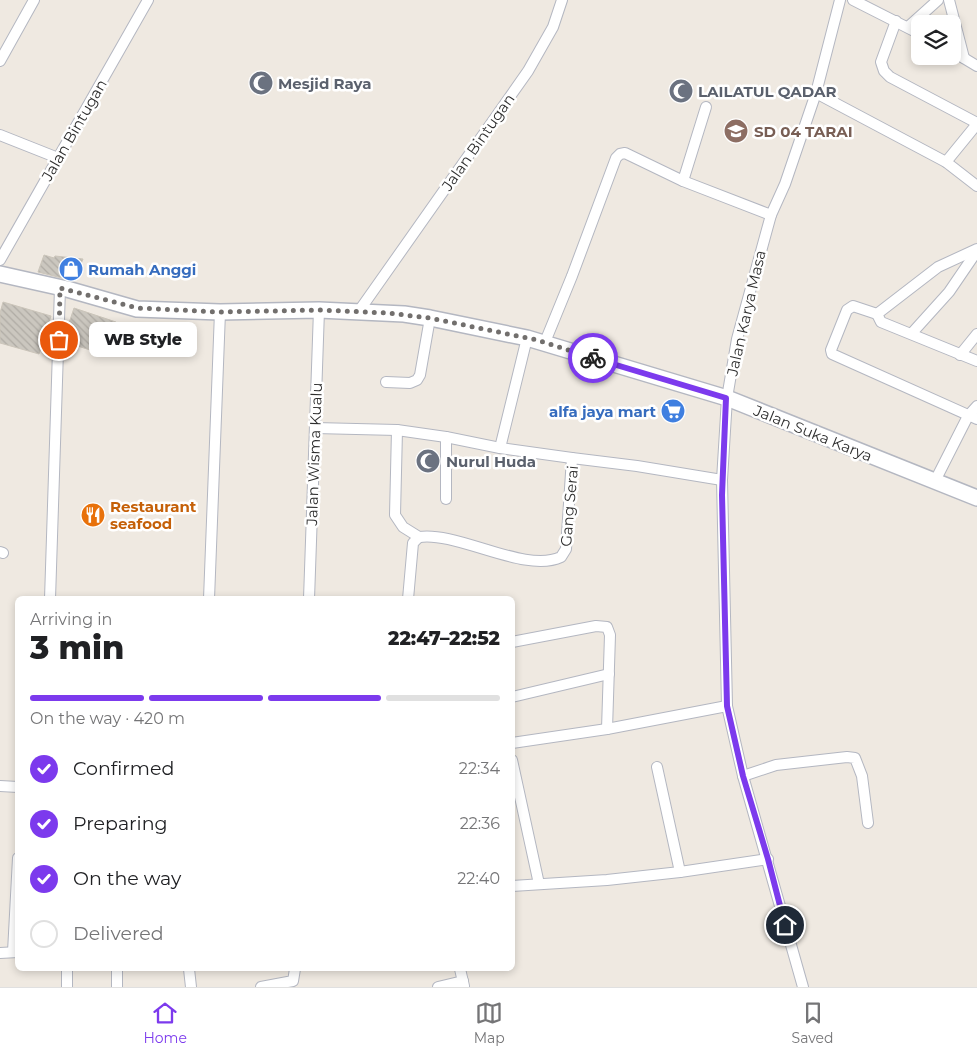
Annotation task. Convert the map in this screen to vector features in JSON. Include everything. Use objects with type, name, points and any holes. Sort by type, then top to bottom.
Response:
[{"type":"main road","name":"Jalan Suka Karya","points":[[0,274],[137,308],[220,312],[358,311],[430,318],[545,342],[726,398],[977,498]]},
{"type":"street","name":"Jalan Bintugan","points":[[0,260],[148,0]]},
{"type":"street","name":"Jalan Bintugan","points":[[358,311],[528,71],[553,27],[562,0]]},
{"type":"street","name":"Jalan Karya Masa","points":[[803,987],[743,776],[727,706],[722,480],[726,398],[737,339],[771,215],[785,184],[816,94],[840,0]]},
{"type":"street","points":[[908,27],[938,0]]},
{"type":"street","points":[[949,0],[964,58]]},
{"type":"street","points":[[861,1],[911,29]]},
{"type":"street","points":[[0,60],[4,42],[28,2]]},
{"type":"street","points":[[896,21],[881,62],[884,71],[890,77],[977,124],[946,162]]},
{"type":"street","points":[[961,56],[977,66]]},
{"type":"street","points":[[816,94],[946,162],[977,186]]},
{"type":"street","points":[[683,181],[706,107]]},
{"type":"street","points":[[0,135],[58,158]]},
{"type":"street","points":[[545,342],[619,155],[626,152],[683,181],[771,215]]},
{"type":"street","points":[[877,314],[938,268],[977,250]]},
{"type":"street","points":[[912,333],[949,292],[977,250]]},
{"type":"street","points":[[50,596],[60,288]]},
{"type":"street","points":[[973,418],[832,354],[831,350],[847,310],[853,306],[877,314],[881,322],[912,333],[977,362]]},
{"type":"street","name":"Jalan Wisma Kualu","points":[[309,596],[319,310]]},
{"type":"street","points":[[209,596],[220,312]]},
{"type":"street","points":[[386,382],[410,383],[417,380],[420,374],[430,318]]},
{"type":"street","points":[[960,355],[977,334]]},
{"type":"street","points":[[500,448],[527,338]]},
{"type":"street","points":[[935,481],[973,418],[977,406]]},
{"type":"street","points":[[315,428],[396,430],[572,458]]},
{"type":"street","points":[[396,430],[395,515],[403,527],[418,537],[413,544],[408,596]]},
{"type":"street","points":[[446,437],[446,499]]},
{"type":"street","name":"Gang Serai","points":[[418,537],[430,536],[516,557],[537,560],[561,557],[566,549],[572,458],[637,466],[722,480]]},
{"type":"street","points":[[515,641],[596,626],[604,626],[608,629],[610,635],[607,729]]},
{"type":"street","points":[[515,696],[609,674]]},
{"type":"street","points":[[515,743],[607,729],[727,706]]},
{"type":"street","points":[[743,776],[776,765],[847,757],[855,758],[862,776],[868,823]]},
{"type":"street","points":[[657,766],[680,872]]},
{"type":"street","points":[[515,774],[539,884]]},
{"type":"street","points":[[0,786],[15,787]]},
{"type":"street","points":[[515,886],[607,880],[680,872],[768,859]]},
{"type":"street","points":[[0,953],[15,952]]},
{"type":"street","points":[[67,971],[67,987]]},
{"type":"street","points":[[117,971],[117,987]]},
{"type":"street","points":[[189,971],[191,987]]},
{"type":"street","points":[[262,987],[293,981],[295,971]]},
{"type":"street","points":[[438,987],[464,984],[461,971]]},
{"type":"building","points":[[44,255],[54,258],[55,256],[83,259],[74,281],[38,272]]},
{"type":"building","points":[[3,302],[51,316],[39,354],[0,343],[0,313]]},
{"type":"building","points":[[74,308],[116,322],[106,355],[65,342],[65,335]]},
{"type":"way so far","points":[[59,340],[60,288],[137,308],[220,312],[319,310],[404,314],[537,340],[593,358]]},
{"type":"place","name":"Mesjid Raya","points":[[261,83]]},
{"type":"place","name":"LAILATUL QADAR","points":[[681,91]]},
{"type":"place","name":"SD 04 TARAI","points":[[736,131]]},
{"type":"place","name":"Rumah Anggi","points":[[71,269]]},
{"type":"place","name":"WB Style","points":[[59,340]]},
{"type":"place","name":"alfa jaya mart","points":[[673,411]]},
{"type":"place","name":"Nurul Huda","points":[[428,461]]},
{"type":"place","name":"Restaurant seafood","points":[[93,515]]},
{"type":"route","points":[[593,358],[726,398],[722,495],[727,706],[743,776],[768,859],[785,925]]}]
